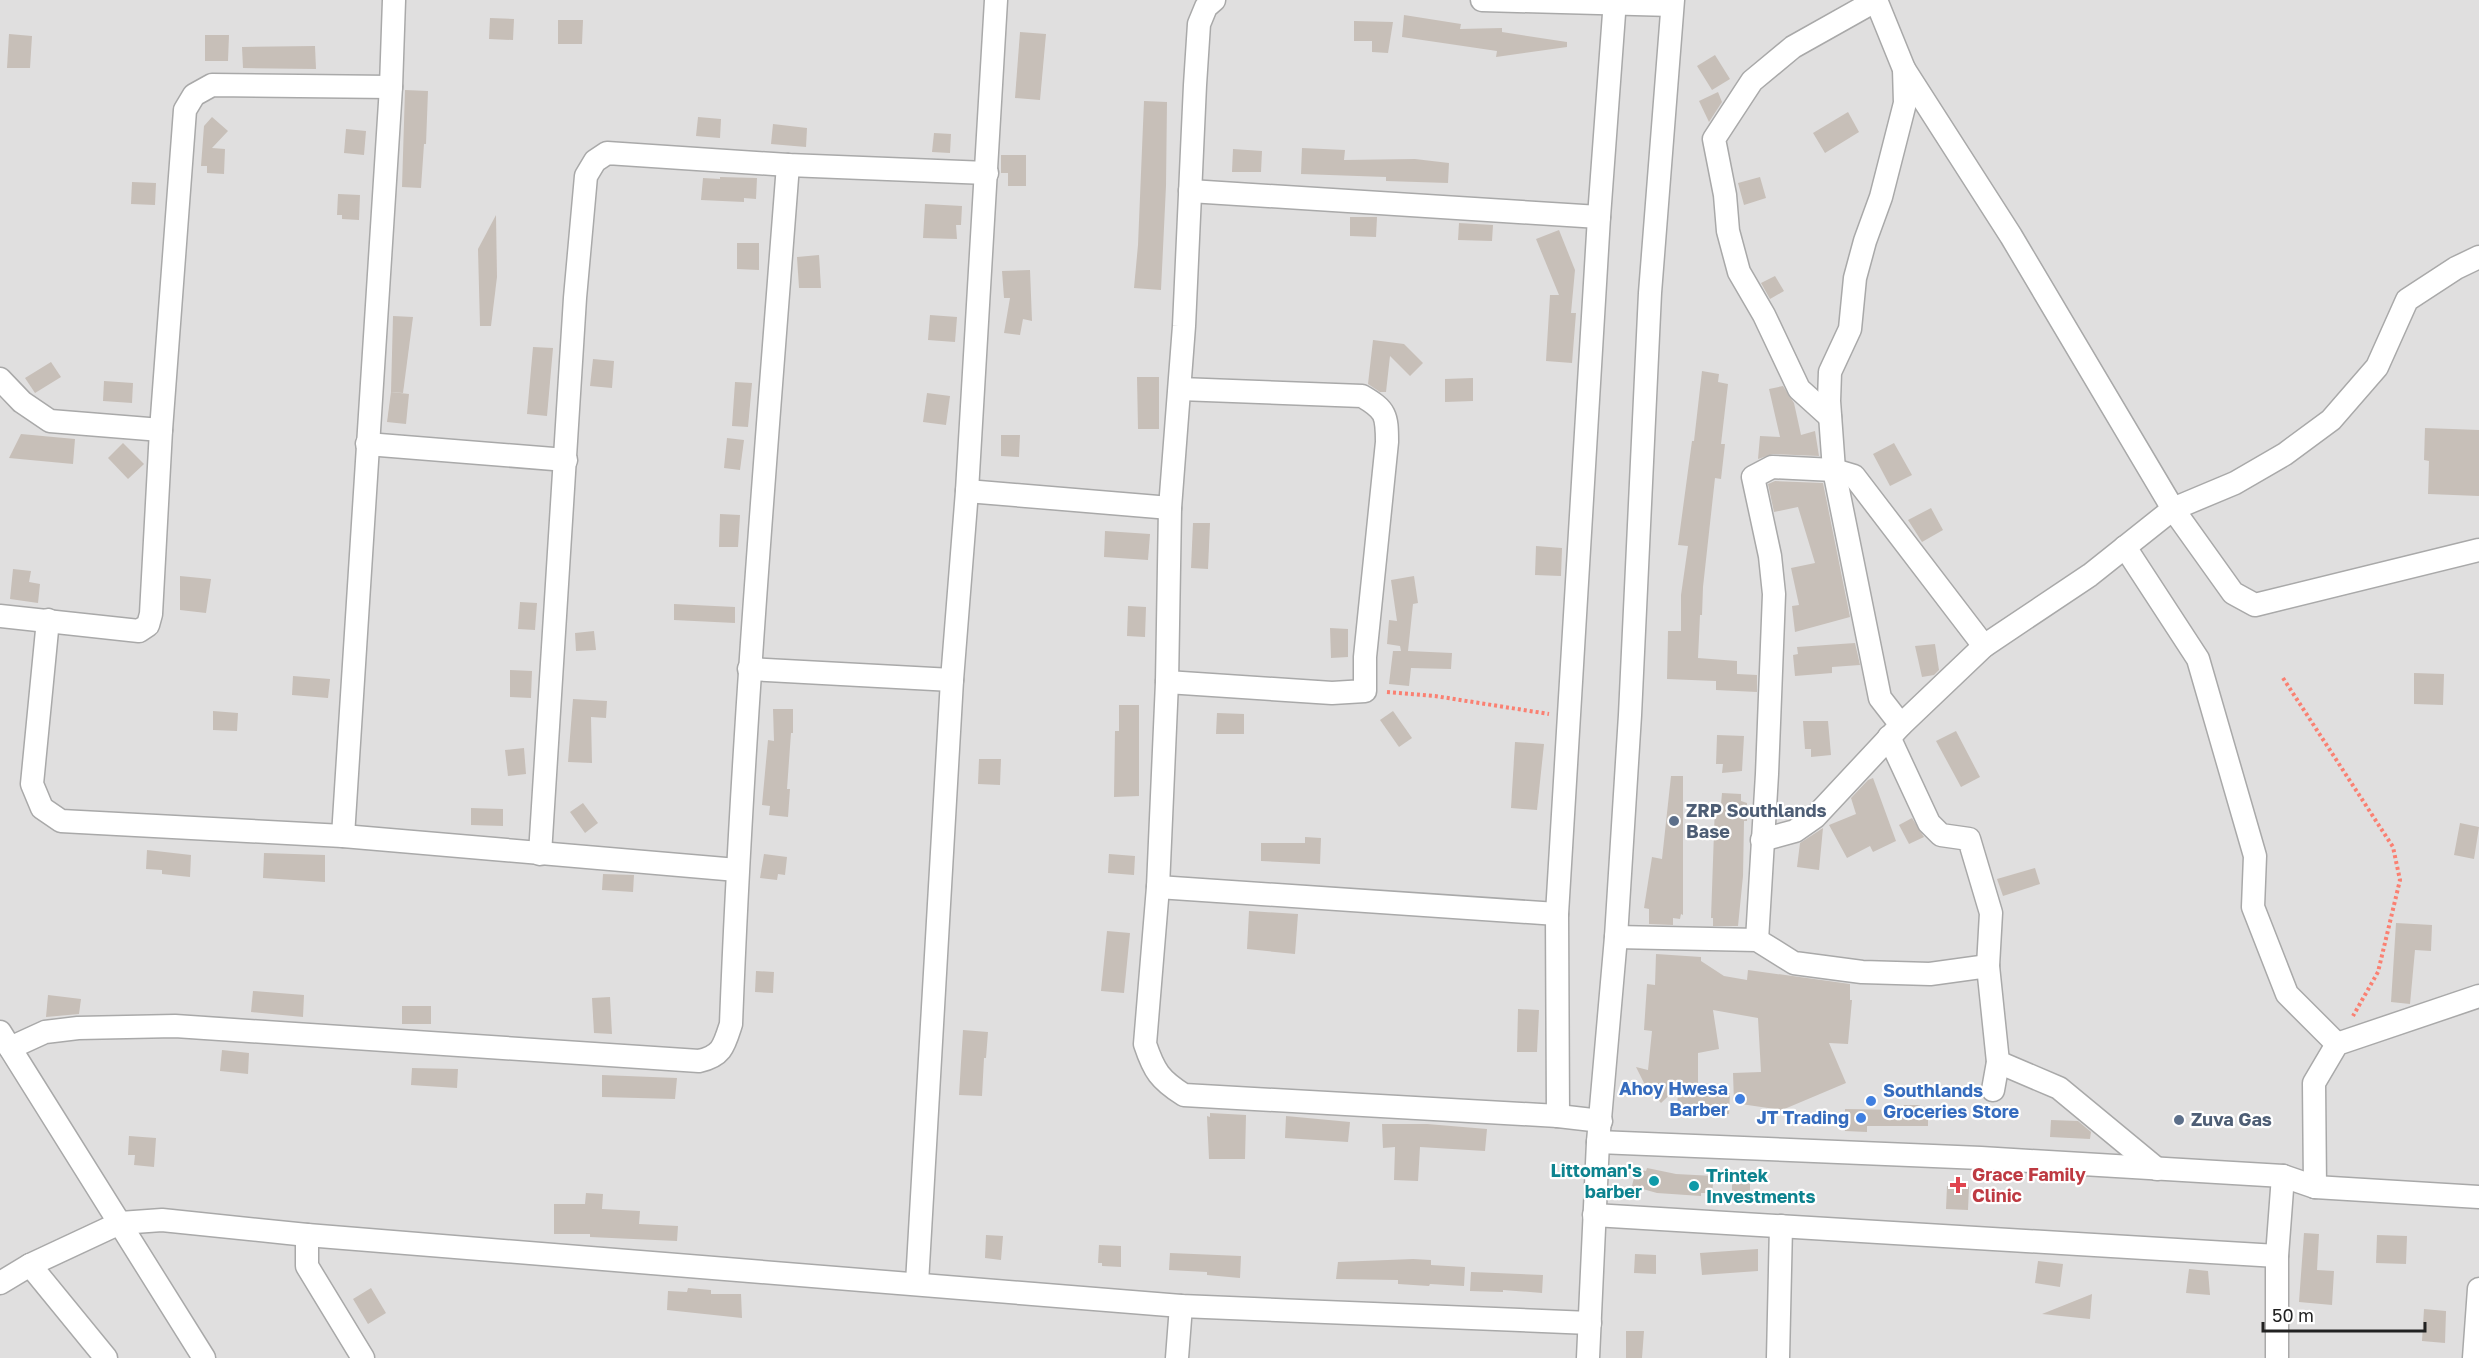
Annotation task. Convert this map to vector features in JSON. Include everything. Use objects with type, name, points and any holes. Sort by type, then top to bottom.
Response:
[{"type":"street","points":[[343,836],[391,87],[394,0]]},
{"type":"street","points":[[917,1283],[952,680],[967,491],[996,0]]},
{"type":"street","points":[[1214,0],[1206,7],[1199,24],[1180,389],[1170,508],[1167,682],[1158,887],[1145,1044],[1152,1065],[1164,1082],[1184,1095],[1558,1116],[1600,1131],[1981,1158],[2283,1176],[2315,1187],[2479,1197]]},
{"type":"street","points":[[1482,0],[1672,3],[1650,293],[1630,715],[1616,938],[1594,1215],[1588,1358]]},
{"type":"street","points":[[1830,417],[1799,389],[1764,315],[1739,272],[1728,231],[1725,195],[1714,139],[1752,81],[1793,47],[1875,0],[1904,69],[2011,236],[2173,509],[2233,593],[2255,605],[2479,550]]},
{"type":"street","points":[[1558,1116],[1557,914],[1599,217],[1615,2]]},
{"type":"street","points":[[1904,69],[1905,103],[1881,197],[1864,241],[1856,278],[1850,329],[1830,372],[1830,417],[1834,470],[1880,698],[1895,731],[1929,823],[1941,835],[1969,839],[1991,913],[1988,966],[1998,1062],[1993,1090]]},
{"type":"street","points":[[0,616],[139,631],[148,625],[151,614],[161,430],[185,110],[194,96],[212,85],[391,87]]},
{"type":"street","points":[[540,854],[575,298],[586,176],[595,161],[607,153],[788,165],[987,173]]},
{"type":"street","points":[[204,1358],[5,1040],[78,1028],[175,1026],[699,1061],[714,1058],[725,1044],[731,1024],[737,870],[750,669],[788,165]]},
{"type":"street","points":[[1190,191],[1599,217]]},
{"type":"street","points":[[1762,840],[1796,831],[1815,817],[1895,731],[1984,646],[2090,575],[2173,509],[2235,483],[2285,454],[2331,420],[2377,367],[2407,300],[2456,268],[2479,257]]},
{"type":"street","points":[[0,378],[22,402],[50,421],[161,430]]},
{"type":"street","points":[[1167,682],[1332,693],[1365,692],[1365,657],[1387,442],[1387,423],[1380,406],[1362,396],[1180,389]]},
{"type":"street","points":[[367,444],[566,460]]},
{"type":"street","points":[[1757,940],[1774,594],[1770,556],[1753,477],[1772,467],[1834,470],[1854,476],[1984,646]]},
{"type":"street","points":[[967,491],[1170,508]]},
{"type":"street","points":[[2125,547],[2198,659],[2255,856],[2253,907],[2287,994],[2337,1044]]},
{"type":"street","points":[[48,620],[32,784],[42,808],[61,821],[343,836],[737,870]]},
{"type":"street","points":[[750,669],[952,680]]},
{"type":"street","points":[[1158,887],[1557,914]]},
{"type":"street","points":[[1616,938],[1757,940],[1794,963],[1862,972],[1930,974],[1988,966]]},
{"type":"street","points":[[2315,1187],[2314,1083],[2337,1044],[2479,996]]},
{"type":"street","points":[[1998,1062],[2059,1088],[2157,1169]]},
{"type":"street","points":[[2277,1358],[2277,1256],[2283,1176]]},
{"type":"street","points":[[1594,1215],[2277,1256]]},
{"type":"street","points":[[0,1284],[30,1265],[120,1223],[162,1220],[307,1235],[1181,1306],[1590,1323]]},
{"type":"street","points":[[1778,1358],[1782,1226]]},
{"type":"street","points":[[307,1235],[306,1266],[363,1358]]},
{"type":"street","points":[[30,1265],[106,1358]]},
{"type":"street","points":[[2474,1358],[2479,1289]]},
{"type":"street","points":[[1177,1358],[1181,1306]]},
{"type":"path","points":[[2283,678],[2393,848],[2400,880],[2378,972],[2337,1044]]},
{"type":"path","points":[[1365,692],[1435,696],[1570,717]]},
{"type":"shaded area","points":[[0,0],[2479,0],[2479,1358],[0,1358]]},
{"type":"building","points":[[1404,15],[1461,24],[1460,29],[1502,28],[1502,32],[1567,42],[1567,47],[1496,57],[1497,51],[1402,37]]},
{"type":"building","points":[[490,18],[514,19],[513,40],[489,39]]},
{"type":"building","points":[[558,20],[583,20],[582,44],[558,44]]},
{"type":"building","points":[[1354,21],[1393,22],[1388,53],[1372,52],[1372,41],[1354,41]]},
{"type":"building","points":[[1020,32],[1046,34],[1040,100],[1015,98]]},
{"type":"building","points":[[9,34],[32,36],[30,68],[7,68]]},
{"type":"building","points":[[205,35],[229,35],[228,61],[205,61]]},
{"type":"building","points":[[315,46],[316,69],[243,68],[242,47]]},
{"type":"building","points":[[1715,55],[1730,79],[1712,90],[1697,66]]},
{"type":"building","points":[[405,90],[428,91],[426,144],[424,144],[421,188],[402,187]]},
{"type":"building","points":[[1718,92],[1722,102],[1709,122],[1699,101]]},
{"type":"building","points":[[1144,101],[1167,102],[1161,290],[1134,288]]},
{"type":"building","points":[[1848,112],[1859,132],[1825,153],[1813,133]]},
{"type":"building","points":[[212,117],[228,131],[212,148],[225,149],[224,174],[207,173],[207,166],[201,166],[204,126]]},
{"type":"building","points":[[698,117],[721,119],[720,138],[696,136]]},
{"type":"building","points":[[773,124],[807,128],[806,147],[771,144]]},
{"type":"building","points":[[346,129],[366,131],[364,155],[344,153]]},
{"type":"building","points":[[934,133],[951,134],[950,153],[932,152]]},
{"type":"building","points":[[1302,148],[1345,150],[1344,160],[1415,159],[1449,163],[1448,183],[1386,181],[1386,177],[1301,174]]},
{"type":"building","points":[[1233,149],[1262,151],[1261,172],[1232,172]]},
{"type":"building","points":[[1001,155],[1026,155],[1026,186],[1008,186],[1008,173],[1001,173]]},
{"type":"building","points":[[720,177],[757,178],[756,199],[744,198],[744,202],[701,200],[703,178],[720,179]]},
{"type":"building","points":[[1760,177],[1766,198],[1744,205],[1738,183]]},
{"type":"building","points":[[132,182],[156,183],[155,205],[131,204]]},
{"type":"building","points":[[338,194],[360,195],[359,220],[342,219],[342,215],[337,215]]},
{"type":"building","points":[[925,204],[962,206],[961,225],[956,225],[957,239],[923,238]]},
{"type":"building","points":[[496,215],[497,277],[491,326],[480,326],[478,249]]},
{"type":"building","points":[[1350,217],[1377,217],[1376,237],[1350,236]]},
{"type":"building","points":[[1459,223],[1493,225],[1492,241],[1458,240]]},
{"type":"building","points":[[1559,230],[1575,270],[1571,313],[1576,313],[1572,363],[1546,361],[1550,295],[1559,295],[1536,239]]},
{"type":"building","points":[[737,243],[759,243],[759,270],[737,269]]},
{"type":"building","points":[[819,255],[821,288],[799,288],[797,257]]},
{"type":"building","points":[[1030,270],[1032,321],[1023,319],[1020,335],[1004,333],[1010,298],[1004,298],[1002,271]]},
{"type":"building","points":[[1775,276],[1784,291],[1770,299],[1761,283]]},
{"type":"building","points":[[930,315],[957,317],[955,342],[928,340]]},
{"type":"building","points":[[393,316],[413,317],[403,393],[391,392]]},
{"type":"building","points":[[1373,340],[1404,344],[1423,363],[1410,376],[1390,356],[1386,392],[1380,392],[1368,384]]},
{"type":"building","points":[[533,347],[553,348],[547,416],[527,414]]},
{"type":"building","points":[[593,359],[614,361],[612,388],[590,386]]},
{"type":"building","points":[[51,362],[61,377],[35,393],[25,378]]},
{"type":"building","points":[[1702,371],[1719,374],[1718,382],[1728,384],[1721,444],[1725,444],[1721,479],[1715,478],[1702,615],[1700,615],[1698,658],[1737,661],[1737,674],[1757,675],[1757,692],[1716,690],[1716,681],[1667,679],[1668,631],[1681,631],[1681,595],[1688,546],[1678,545]]},
{"type":"building","points":[[1137,377],[1159,377],[1159,429],[1138,429]]},
{"type":"building","points":[[1473,378],[1473,401],[1445,402],[1445,379]]},
{"type":"building","points":[[104,381],[133,383],[132,403],[103,401]]},
{"type":"building","points":[[735,382],[752,383],[748,427],[732,426]]},
{"type":"building","points":[[1783,386],[1794,403],[1801,435],[1815,431],[1819,456],[1773,454],[1758,459],[1760,436],[1780,437],[1769,389]]},
{"type":"building","points":[[391,392],[409,394],[406,424],[387,422]]},
{"type":"building","points":[[927,393],[950,396],[946,425],[923,422]]},
{"type":"building","points":[[2425,428],[2479,430],[2479,496],[2428,494],[2429,461],[2424,460]]},
{"type":"building","points":[[21,434],[75,439],[73,464],[9,458]]},
{"type":"building","points":[[1001,435],[1020,435],[1019,457],[1001,456]]},
{"type":"building","points":[[727,438],[744,440],[740,470],[724,468]]},
{"type":"building","points":[[123,443],[144,464],[128,479],[108,458]]},
{"type":"building","points":[[1894,443],[1912,475],[1890,486],[1873,454]]},
{"type":"building","points":[[1775,481],[1823,483],[1850,617],[1795,632],[1792,606],[1799,605],[1791,568],[1815,563],[1798,507],[1774,512],[1768,484]]},
{"type":"building","points":[[1931,508],[1943,530],[1922,542],[1908,520]]},
{"type":"building","points":[[720,514],[740,515],[738,547],[719,547]]},
{"type":"building","points":[[1193,523],[1210,523],[1208,569],[1191,568]]},
{"type":"building","points":[[1105,531],[1150,534],[1148,560],[1104,557]]},
{"type":"building","points":[[1536,546],[1562,548],[1561,576],[1535,575]]},
{"type":"building","points":[[13,569],[31,571],[29,582],[40,584],[38,603],[10,599]]},
{"type":"building","points":[[180,576],[211,579],[206,613],[180,610]]},
{"type":"building","points":[[1414,576],[1418,603],[1413,604],[1408,651],[1452,653],[1451,669],[1411,668],[1409,686],[1389,684],[1393,651],[1401,651],[1400,646],[1387,644],[1389,620],[1397,621],[1391,580]]},
{"type":"building","points":[[520,602],[537,603],[535,630],[518,629]]},
{"type":"building","points":[[674,604],[735,607],[735,623],[674,620]]},
{"type":"building","points":[[1128,606],[1146,607],[1145,637],[1127,636]]},
{"type":"building","points":[[1330,628],[1348,629],[1348,657],[1331,658]]},
{"type":"building","points":[[594,631],[596,650],[576,651],[575,633]]},
{"type":"building","points":[[1855,643],[1860,665],[1832,667],[1832,673],[1795,676],[1793,655],[1798,654],[1797,647]]},
{"type":"building","points":[[1935,644],[1939,670],[1934,675],[1922,677],[1915,646]]},
{"type":"building","points":[[510,670],[532,671],[531,698],[510,697]]},
{"type":"building","points":[[2414,673],[2444,674],[2443,705],[2414,704]]},
{"type":"building","points":[[293,676],[330,679],[328,698],[292,695]]},
{"type":"building","points":[[573,699],[607,701],[606,718],[591,717],[592,763],[568,762]]},
{"type":"building","points":[[1119,705],[1139,705],[1139,796],[1114,797],[1115,731],[1119,731]]},
{"type":"building","points":[[773,709],[793,709],[787,789],[790,789],[788,817],[769,815],[770,806],[762,805],[768,740],[774,741]]},
{"type":"building","points":[[213,711],[238,713],[237,731],[213,730]]},
{"type":"building","points":[[1393,711],[1412,738],[1399,747],[1380,720]]},
{"type":"building","points":[[1217,713],[1244,714],[1244,734],[1216,734]]},
{"type":"building","points":[[1803,721],[1828,721],[1831,755],[1811,757],[1811,749],[1805,749]]},
{"type":"building","points":[[1956,731],[1980,777],[1961,787],[1936,741]]},
{"type":"building","points":[[1717,735],[1744,736],[1742,771],[1722,773],[1723,764],[1716,764]]},
{"type":"building","points":[[1515,742],[1544,744],[1537,810],[1511,808]]},
{"type":"building","points":[[524,748],[526,774],[508,776],[505,750]]},
{"type":"building","points":[[979,759],[1001,759],[1000,785],[978,784]]},
{"type":"building","points":[[1671,776],[1683,776],[1683,915],[1681,914],[1680,919],[1673,918],[1673,925],[1649,924],[1649,909],[1644,908],[1652,857],[1662,859]]},
{"type":"building","points":[[1873,778],[1896,841],[1873,852],[1870,846],[1847,858],[1829,825],[1856,814],[1851,798],[1868,780]]},
{"type":"building","points":[[1722,793],[1741,794],[1741,801],[1747,803],[1738,926],[1713,926],[1713,918],[1711,918],[1715,804],[1721,804]]},
{"type":"building","points":[[583,803],[598,823],[585,833],[570,812]]},
{"type":"building","points":[[471,808],[503,809],[503,826],[471,825]]},
{"type":"building","points":[[1912,818],[1924,837],[1909,844],[1899,825]]},
{"type":"building","points":[[2460,823],[2479,827],[2474,859],[2454,855]]},
{"type":"building","points":[[1823,828],[1819,870],[1797,867],[1800,843]]},
{"type":"building","points":[[1305,837],[1321,838],[1320,864],[1261,861],[1261,843],[1305,843]]},
{"type":"building","points":[[147,850],[191,855],[190,877],[162,874],[162,870],[146,869]]},
{"type":"building","points":[[264,853],[325,855],[325,882],[263,878]]},
{"type":"building","points":[[764,854],[787,857],[785,875],[778,874],[777,880],[760,878]]},
{"type":"building","points":[[1109,854],[1135,856],[1134,875],[1108,873]]},
{"type":"building","points":[[2035,868],[2040,884],[2003,896],[1997,879]]},
{"type":"building","points":[[603,874],[634,875],[633,892],[602,890]]},
{"type":"building","points":[[1249,911],[1298,914],[1295,954],[1247,949]]},
{"type":"building","points":[[2396,923],[2432,925],[2431,951],[2415,950],[2410,1004],[2391,1002]]},
{"type":"building","points":[[1107,931],[1130,933],[1124,993],[1101,991]]},
{"type":"building","points":[[1656,954],[1701,957],[1701,961],[1724,976],[1747,980],[1748,970],[1850,984],[1850,1000],[1852,1000],[1848,1044],[1829,1043],[1846,1083],[1782,1110],[1734,1103],[1733,1073],[1761,1072],[1758,1018],[1713,1010],[1719,1049],[1698,1053],[1698,1091],[1730,1093],[1729,1114],[1677,1113],[1678,1087],[1661,1103],[1645,1085],[1636,1067],[1648,1070],[1652,1031],[1644,1030],[1647,984],[1655,985]]},
{"type":"building","points":[[756,971],[774,972],[773,993],[755,992]]},
{"type":"building","points":[[253,991],[304,995],[303,1017],[251,1012]]},
{"type":"building","points":[[48,995],[81,999],[79,1014],[46,1017]]},
{"type":"building","points":[[610,997],[612,1034],[594,1033],[592,998]]},
{"type":"building","points":[[402,1006],[431,1006],[431,1024],[402,1024]]},
{"type":"building","points":[[1518,1009],[1539,1010],[1537,1052],[1517,1052]]},
{"type":"building","points":[[963,1030],[988,1032],[982,1096],[959,1095]]},
{"type":"building","points":[[222,1050],[249,1053],[248,1074],[220,1071]]},
{"type":"building","points":[[412,1068],[458,1069],[457,1088],[411,1085]]},
{"type":"building","points":[[602,1075],[677,1078],[675,1099],[602,1097]]},
{"type":"building","points":[[1903,1105],[1920,1105],[1919,1111],[1928,1111],[1928,1126],[1867,1126],[1867,1132],[1845,1131],[1845,1109],[1903,1110]]},
{"type":"building","points":[[1210,1113],[1246,1115],[1245,1159],[1209,1159],[1207,1116],[1210,1117]]},
{"type":"building","points":[[1286,1116],[1350,1122],[1348,1142],[1285,1138]]},
{"type":"building","points":[[2051,1120],[2078,1121],[2091,1132],[2090,1139],[2050,1137]]},
{"type":"building","points":[[1382,1124],[1427,1124],[1487,1129],[1485,1151],[1420,1147],[1418,1181],[1394,1180],[1395,1147],[1383,1148]]},
{"type":"building","points":[[129,1136],[156,1138],[154,1167],[134,1165],[135,1155],[128,1155]]},
{"type":"building","points":[[1647,1168],[1676,1174],[1714,1176],[1712,1193],[1701,1193],[1701,1196],[1657,1193],[1632,1186],[1636,1169],[1646,1171]]},
{"type":"building","points":[[1732,1179],[1750,1179],[1750,1197],[1732,1197]]},
{"type":"building","points":[[1947,1186],[1969,1187],[1968,1210],[1946,1209]]},
{"type":"building","points":[[586,1193],[603,1194],[602,1209],[640,1211],[639,1224],[678,1226],[677,1241],[590,1237],[590,1234],[554,1234],[554,1204],[585,1204]]},
{"type":"building","points":[[2304,1233],[2319,1234],[2317,1270],[2334,1271],[2332,1305],[2299,1302]]},
{"type":"building","points":[[986,1235],[1003,1236],[1001,1260],[985,1258]]},
{"type":"building","points":[[2377,1235],[2407,1236],[2406,1264],[2376,1263]]},
{"type":"building","points":[[1099,1245],[1121,1246],[1121,1267],[1102,1266],[1102,1263],[1098,1263]]},
{"type":"building","points":[[1758,1249],[1758,1271],[1702,1275],[1700,1253]]},
{"type":"building","points":[[1170,1253],[1241,1256],[1240,1278],[1207,1275],[1207,1272],[1169,1270]]},
{"type":"building","points":[[1635,1254],[1656,1255],[1656,1274],[1634,1273]]},
{"type":"building","points":[[1431,1260],[1431,1265],[1465,1267],[1464,1286],[1398,1284],[1398,1280],[1336,1279],[1338,1262]]},
{"type":"building","points":[[2038,1261],[2063,1264],[2060,1287],[2035,1283]]},
{"type":"building","points":[[2189,1269],[2208,1271],[2210,1295],[2186,1293]]},
{"type":"building","points":[[1471,1272],[1543,1275],[1542,1293],[1503,1290],[1503,1292],[1470,1291]]},
{"type":"building","points":[[371,1288],[386,1313],[368,1324],[353,1299]]},
{"type":"building","points":[[688,1288],[711,1290],[711,1294],[741,1294],[742,1318],[667,1310],[668,1291],[687,1292]]},
{"type":"building","points":[[2092,1294],[2090,1319],[2042,1314]]},
{"type":"building","points":[[2424,1309],[2446,1311],[2445,1343],[2422,1341]]},
{"type":"building","points":[[1626,1331],[1644,1331],[1642,1358],[1626,1358]]},
{"type":"place","name":"ZRP Southlands Base","points":[[1674,821]]},
{"type":"place","name":"Ahoy Hwesa Barber","points":[[1740,1099]]},
{"type":"place","name":"Southlands Groceries Store","points":[[1871,1101]]},
{"type":"place","name":"JT Trading","points":[[1861,1118]]},
{"type":"place","name":"Zuva Gas","points":[[2179,1120]]},
{"type":"place","name":"Littoman's barber","points":[[1654,1181]]},
{"type":"place","name":"Grace Family Clinic","points":[[1958,1185]]},
{"type":"place","name":"Trintek Investments","points":[[1694,1186]]}]
